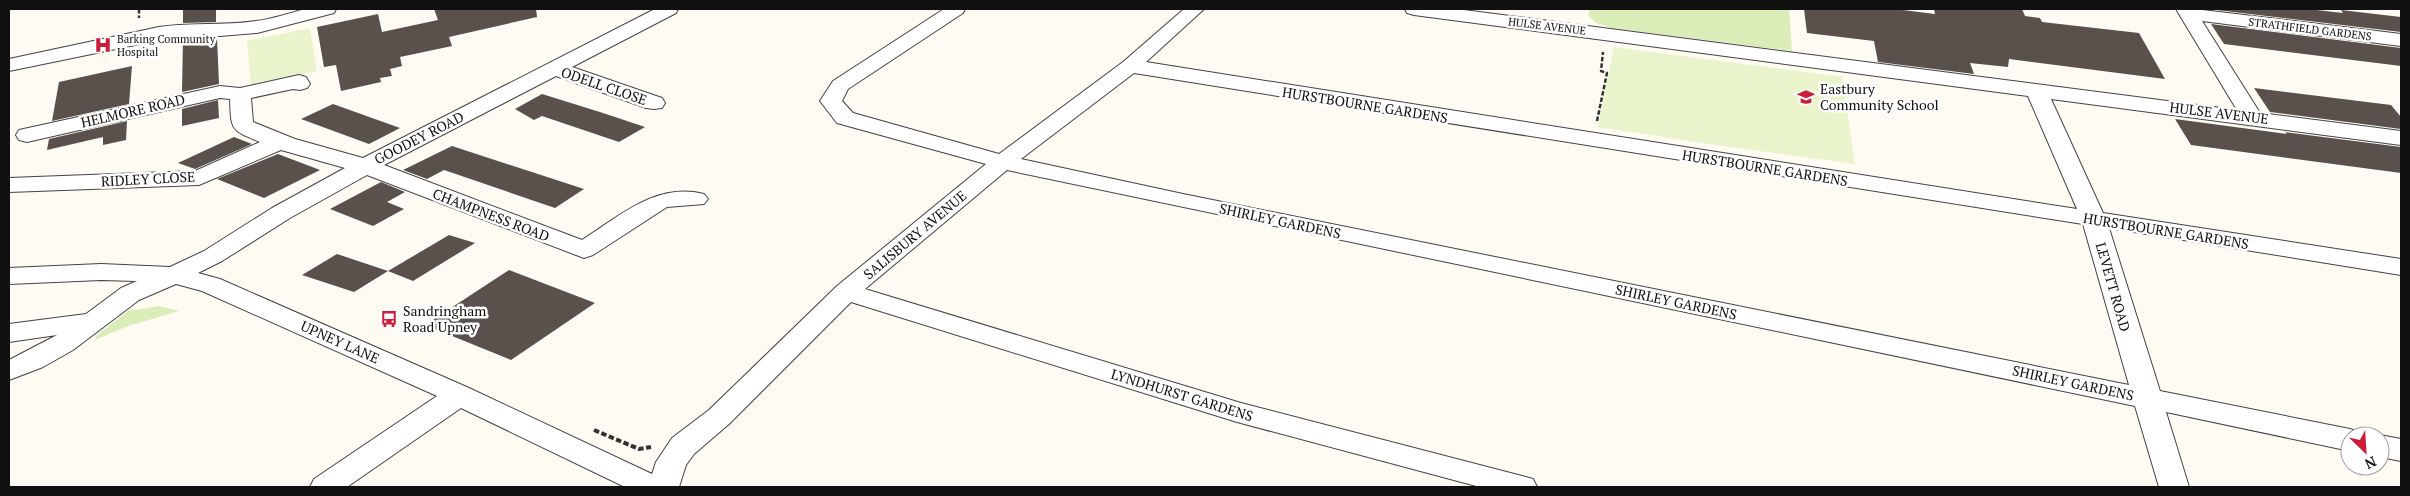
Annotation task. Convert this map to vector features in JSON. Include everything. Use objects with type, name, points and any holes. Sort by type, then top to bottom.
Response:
[{"type":"street","points":[[9,64],[176,30],[208,28],[220,30],[257,27],[328,9]]},
{"type":"street","name":"GOODEY ROAD","points":[[9,371],[33,361],[63,344],[130,294],[213,256],[281,213],[365,166],[669,9]]},
{"type":"street","name":"SHIRLEY GARDENS","points":[[956,9],[840,86],[831,102],[845,118],[1003,162],[1183,201],[2340,438]]},
{"type":"street","name":"SALISBURY AVENUE","points":[[664,487],[671,462],[683,446],[719,417],[846,292],[1003,162],[1130,66],[1195,9]]},
{"type":"street","name":"HULSE AVENUE","points":[[1414,9],[2037,91],[2252,117],[2401,138]]},
{"type":"street","points":[[1572,29],[1576,9]]},
{"type":"street","points":[[2187,11],[2252,117]]},
{"type":"street","name":"STRATHFIELD GARDENS","points":[[2187,11],[2401,40]]},
{"type":"street","name":"HURSTBOURNE GARDENS","points":[[1130,66],[1593,141],[2401,267]]},
{"type":"street","name":"ODELL CLOSE","points":[[554,68],[654,103]]},
{"type":"street","name":"HELMORE ROAD","points":[[24,138],[220,92],[240,94],[299,82]]},
{"type":"street","name":"LEVETT ROAD","points":[[2037,91],[2094,220],[2174,487]]},
{"type":"street","points":[[240,94],[242,125],[279,142],[365,166]]},
{"type":"street","name":"RIDLEY CLOSE","points":[[9,185],[199,178],[279,142]]},
{"type":"street","name":"CHAMPNESS ROAD","points":[[365,166],[584,250],[660,201],[678,198],[696,199]]},
{"type":"street","name":"UPNEY LANE","points":[[9,276],[101,272],[174,275],[211,285],[459,396],[652,487]]},
{"type":"street","name":"LYNDHURST GARDENS","points":[[846,292],[1237,412],[1522,487]]},
{"type":"street","points":[[9,333],[94,321]]},
{"type":"street","points":[[325,487],[459,396]]},
{"type":"path","points":[[1593,141],[1606,73],[1600,71],[1614,34]]},
{"type":"path","points":[[586,426],[639,449],[654,447]]},
{"type":"green space","points":[[1590,9],[1789,9],[1792,51],[1612,28],[1596,23],[1588,15]]},
{"type":"green space","points":[[310,28],[317,71],[251,85],[247,41]]},
{"type":"green space","points":[[1614,47],[1842,77],[1855,164],[1598,127]]},
{"type":"green space","points":[[159,306],[179,311],[128,326],[95,340],[97,335],[128,311]]},
{"type":"building","points":[[183,9],[216,9],[216,22],[183,23]]},
{"type":"building","points":[[434,9],[536,9],[537,17],[449,37],[452,46],[400,57],[402,66],[390,69],[392,76],[380,78],[381,82],[341,91],[336,65],[324,67],[317,27],[378,14],[382,32],[438,20]]},
{"type":"building","points":[[1804,9],[1895,9],[1935,14],[1934,9],[2022,9],[2025,16],[2040,18],[2042,22],[2139,33],[2165,79],[2009,59],[2008,67],[1970,63],[1974,74],[1878,62],[1874,41],[1807,33]]},
{"type":"building","points":[[2208,9],[2308,9],[2343,13],[2341,10],[2401,17],[2401,32]]},
{"type":"building","points":[[2211,24],[2401,48],[2401,66],[2224,44]]},
{"type":"building","points":[[183,37],[217,38],[219,84],[182,92]]},
{"type":"building","points":[[132,66],[129,104],[52,121],[59,82]]},
{"type":"building","points":[[2254,88],[2391,105],[2401,117],[2401,129],[2270,112]]},
{"type":"building","points":[[542,94],[645,127],[619,142],[542,116],[534,120],[515,109]]},
{"type":"building","points":[[218,100],[219,118],[182,126],[182,109]]},
{"type":"building","points":[[333,104],[400,128],[369,144],[301,119]]},
{"type":"building","points":[[2175,119],[2401,147],[2401,173],[2191,145]]},
{"type":"building","points":[[127,121],[126,140],[103,145],[103,137],[47,150],[49,139]]},
{"type":"building","points":[[234,137],[252,144],[195,169],[178,163]]},
{"type":"building","points":[[452,146],[584,189],[555,208],[444,170],[427,179],[403,170]]},
{"type":"building","points":[[278,154],[320,170],[264,198],[217,179]]},
{"type":"building","points":[[381,182],[405,192],[387,202],[404,209],[373,226],[330,209]]},
{"type":"building","points":[[449,235],[475,243],[413,281],[388,271]]},
{"type":"building","points":[[337,254],[388,271],[354,292],[302,275]]},
{"type":"building","points":[[509,270],[595,303],[511,360],[425,325]]},
{"type":"place","name":"Barking Community Hospital","points":[[103,45]]},
{"type":"place","name":"Eastbury Community School","points":[[1806,97]]},
{"type":"place","name":"Sandringham Road Upney","points":[[389,319]]}]
